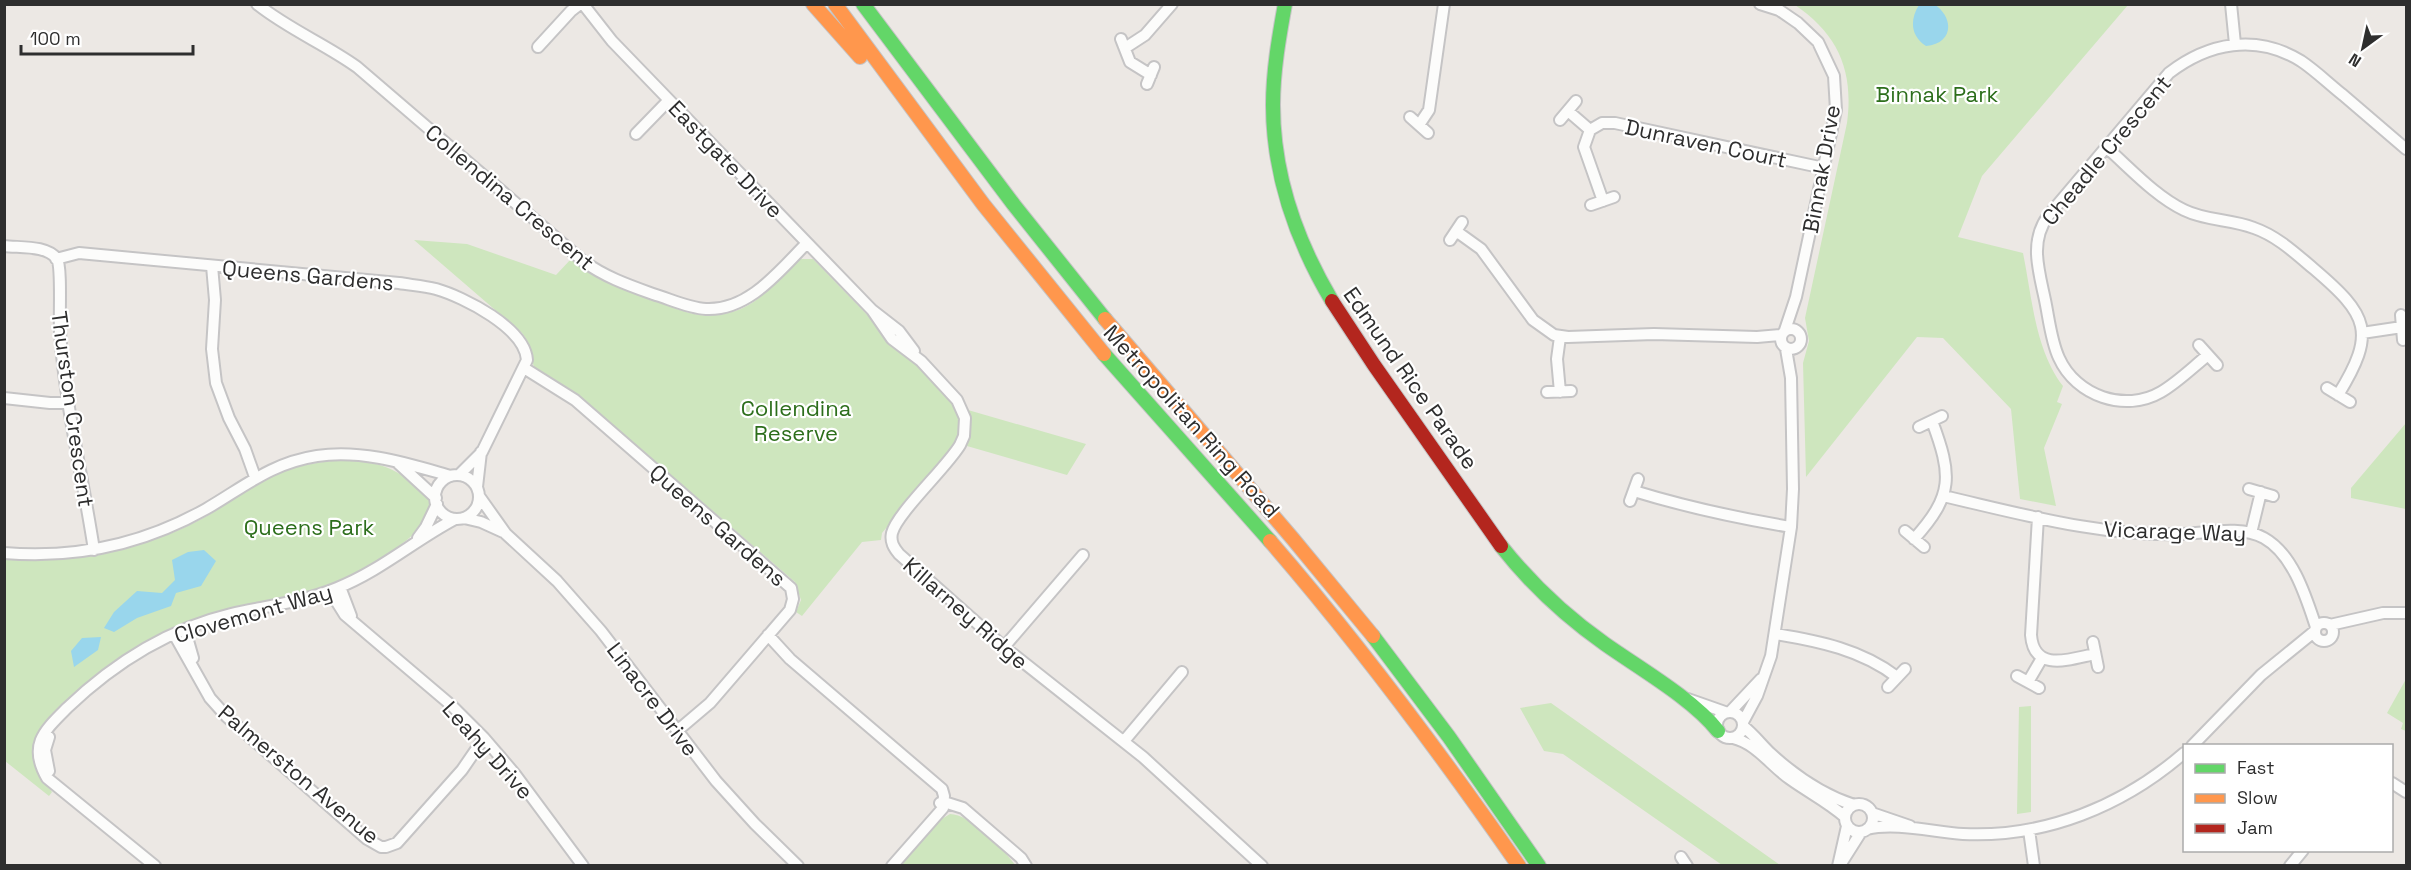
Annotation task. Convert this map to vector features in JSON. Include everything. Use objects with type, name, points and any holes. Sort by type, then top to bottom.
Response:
[{"type":"main road","points":[[813,4],[928,133]]},
{"type":"main road","name":"Metropolitan Ring Road","points":[[835,4],[928,133],[1084,330],[1272,542],[1363,650],[1437,748],[1519,866]]},
{"type":"main road","name":"Metropolitan Ring Road","points":[[863,4],[1109,325],[1324,575],[1384,650],[1442,725],[1539,866]]},
{"type":"main road","points":[[870,4],[898,50]]},
{"type":"main road","name":"Edmund Rice Parade","points":[[1285,4],[1274,77],[1275,141],[1284,190],[1295,227],[1324,289],[1491,532],[1524,574],[1577,624],[1674,692],[1710,721],[1718,731]]},
{"type":"street","name":"Collendina Crescent","points":[[257,4],[285,25],[323,44],[357,67],[583,261],[615,280],[696,308],[719,308],[741,301],[759,290],[807,243]]},
{"type":"street","name":"Eastgate Drive","points":[[582,4],[612,41],[895,335]]},
{"type":"street","points":[[538,47],[570,11],[582,4]]},
{"type":"street","points":[[1151,76],[1134,67],[1123,44],[1145,35],[1172,4]]},
{"type":"street","points":[[1419,125],[1429,110],[1444,4]]},
{"type":"street","name":"Binnak Drive","points":[[1743,724],[1765,674],[1776,634],[1791,527],[1793,489],[1791,378],[1787,339],[1836,110],[1834,76],[1818,42],[1798,22],[1779,10],[1760,4]]},
{"type":"street","points":[[2231,4],[2235,44]]},
{"type":"street","name":"Cheadle Crescent","points":[[2208,355],[2161,392],[2131,401],[2112,400],[2092,393],[2076,382],[2060,361],[2052,334],[2038,262],[2037,239],[2048,216],[2169,73],[2199,53],[2235,44],[2272,48],[2299,60],[2406,149]]},
{"type":"street","points":[[636,134],[669,100]]},
{"type":"street","points":[[1560,120],[1576,101]]},
{"type":"street","points":[[1568,111],[1590,130],[1584,147],[1603,201]]},
{"type":"street","points":[[1410,117],[1428,134]]},
{"type":"street","name":"Dunraven Court","points":[[1590,130],[1602,123],[1615,123],[1824,168]]},
{"type":"street","points":[[2106,147],[2181,209],[2209,219],[2247,225],[2280,241],[2345,297],[2355,311],[2362,333],[2362,344],[2358,362],[2338,395]]},
{"type":"street","points":[[1591,205],[1614,197]]},
{"type":"street","points":[[1456,231],[1480,249],[1533,320],[1545,330],[1560,337],[1654,334],[1787,339]]},
{"type":"street","points":[[4,246],[40,249],[58,263]]},
{"type":"street","name":"Queens Gardens","points":[[58,263],[87,255],[399,283],[436,289],[468,302],[513,334],[524,346],[526,360],[522,372],[575,400],[788,584],[793,594],[792,605],[766,638],[710,703],[677,731]]},
{"type":"street","name":"Thurston Crescent","points":[[58,263],[60,333],[93,550]]},
{"type":"street","points":[[218,266],[212,348],[216,383],[229,418],[259,475]]},
{"type":"street","points":[[2401,315],[2403,339]]},
{"type":"street","points":[[2362,333],[2402,327]]},
{"type":"street","name":"Killarney Ridge","points":[[895,335],[957,400],[965,418],[964,436],[954,455],[894,528],[891,540],[899,554],[1004,647],[1115,736],[1127,738],[1143,757],[1262,866]]},
{"type":"street","points":[[1560,337],[1557,359],[1560,392]]},
{"type":"street","points":[[2199,345],[2217,364]]},
{"type":"street","points":[[398,463],[436,501],[444,514],[459,518],[475,510],[482,452],[522,372]]},
{"type":"street","points":[[2327,388],[2350,402]]},
{"type":"street","points":[[1547,392],[1572,391]]},
{"type":"street","points":[[4,398],[33,400],[69,398]]},
{"type":"street","points":[[1919,427],[1942,416]]},
{"type":"street","points":[[1914,539],[1930,520],[1943,496],[1947,476],[1942,450],[1932,421]]},
{"type":"street","points":[[436,501],[439,484],[455,475],[482,452]]},
{"type":"street","points":[[4,553],[66,554],[120,544],[168,528],[207,508],[259,475],[299,459],[333,454],[369,455],[466,477],[478,491]]},
{"type":"street","points":[[1638,479],[1632,496],[1714,514],[1791,527]]},
{"type":"street","points":[[2249,489],[2274,496]]},
{"type":"street","name":"Linacre Drive","points":[[478,491],[506,534],[579,605],[736,804],[798,866]]},
{"type":"street","points":[[2251,533],[2261,492]]},
{"type":"street","name":"Vicarage Way","points":[[1943,496],[2098,529],[2140,534],[2251,533],[2266,539],[2278,548],[2289,564],[2323,630]]},
{"type":"street","name":"Clovemont Way","points":[[416,541],[426,527],[436,501]]},
{"type":"street","points":[[2038,517],[2031,635],[2035,651],[2042,658],[2060,660],[2095,654]]},
{"type":"street","name":"Linacre Drive","points":[[459,518],[481,522],[506,534]]},
{"type":"street","name":"Clovemont Way","points":[[155,866],[60,790],[49,770],[45,750],[47,740],[65,711],[100,678],[119,664],[174,634],[230,615],[294,602],[335,589],[372,571],[416,541],[459,518]]},
{"type":"street","points":[[1905,531],[1924,547]]},
{"type":"street","points":[[1004,647],[1083,555]]},
{"type":"street","name":"Leahy Drive","points":[[335,589],[354,621],[451,705],[487,741],[580,864]]},
{"type":"street","points":[[2194,744],[2244,690],[2323,630],[2383,612],[2406,613]]},
{"type":"street","name":"Palmerston Avenue","points":[[185,630],[195,667]]},
{"type":"street","name":"Palmerston Avenue","points":[[174,634],[195,667],[210,698],[227,717],[375,844],[386,847],[397,843],[487,741]]},
{"type":"street","points":[[1776,634],[1823,643],[1858,654],[1901,673],[1888,687]]},
{"type":"street","points":[[766,638],[942,789],[942,804],[892,866]]},
{"type":"street","points":[[2093,642],[2098,667]]},
{"type":"street","points":[[2028,682],[2042,658]]},
{"type":"street","points":[[1127,738],[1182,672]]},
{"type":"street","name":"Binnak Drive","points":[[1727,712],[1765,674]]},
{"type":"street","points":[[2017,676],[2039,688]]},
{"type":"street","name":"Edmund Rice Parade","points":[[1674,692],[1727,712]]},
{"type":"street","points":[[1922,830],[1872,813],[1866,806],[1854,805],[1819,790],[1779,761],[1743,724],[1738,714],[1727,712],[1718,718],[1718,731],[1724,737],[1749,743],[1787,777],[1833,806],[1853,831],[1884,827],[1922,830],[1994,834],[2029,830],[2073,818],[2122,797],[2156,776],[2183,754]]},
{"type":"street","points":[[1733,738],[1740,734],[1743,724]]},
{"type":"street","points":[[2393,784],[2406,792]]},
{"type":"street","points":[[942,804],[971,816],[1021,858],[1026,866]]},
{"type":"street","points":[[1839,866],[1847,810],[1854,805]]},
{"type":"street","points":[[1839,866],[1872,822],[1872,813]]},
{"type":"street","points":[[2029,830],[2034,866]]},
{"type":"street","points":[[1006,847],[1020,866]]},
{"type":"street","points":[[2290,866],[2301,852]]},
{"type":"green space","name":"Binnak Park","points":[[1795,5],[2128,5],[1982,176],[1958,237],[2023,253],[2040,340],[2063,386],[2057,402],[2062,404],[2044,448],[2056,506],[2020,499],[2011,409],[1943,338],[1917,337],[1806,477],[1803,363],[1809,341],[1805,318],[1847,123],[1849,104],[1845,70],[1840,55],[1822,28]]},
{"type":"green space","name":"Collendina Reserve","points":[[414,240],[467,244],[556,275],[571,259],[590,273],[611,284],[700,315],[731,312],[750,305],[800,259],[813,259],[950,400],[959,420],[956,440],[949,453],[882,533],[881,540],[862,542],[802,616],[796,612],[801,600],[795,582],[576,393],[539,372],[533,364],[528,343],[522,333]]},
{"type":"green space","points":[[968,410],[1086,444],[1067,475],[967,446],[971,428]]},
{"type":"green space","points":[[2406,423],[2406,509],[2351,498],[2351,488]]},
{"type":"green space","name":"Queens Park","points":[[343,460],[371,463],[392,469],[400,474],[431,499],[427,518],[403,543],[339,582],[297,596],[227,610],[186,622],[164,632],[108,667],[81,690],[59,714],[44,740],[41,767],[52,792],[49,796],[5,761],[4,559],[57,559],[134,546],[159,538],[207,516],[252,486],[274,475],[307,465]]},
{"type":"green space","points":[[2406,679],[2406,731],[2401,729],[2403,723],[2387,713]]},
{"type":"green space","points":[[1551,703],[1780,865],[1722,865],[1563,754],[1544,751],[1520,708]]},
{"type":"green space","points":[[2031,706],[2031,812],[2017,814],[2019,707]]},
{"type":"green space","points":[[950,814],[976,826],[1003,850],[1015,865],[900,865],[940,820]]},
{"type":"water","points":[[1934,4],[1945,16],[1948,29],[1942,41],[1926,46],[1914,32],[1913,21],[1919,5]]},
{"type":"water","points":[[204,550],[216,561],[201,586],[176,593],[171,606],[137,618],[114,632],[104,628],[114,612],[137,591],[162,593],[175,580],[172,560],[188,552]]},
{"type":"water","points":[[101,637],[98,650],[74,667],[71,651],[82,638]]},
{"type":"traffic: fast","points":[[863,4],[1014,205],[1105,319]]},
{"type":"traffic: fast","points":[[1285,4],[1273,92],[1277,156],[1282,182],[1298,231],[1332,301]]},
{"type":"traffic: fast","points":[[1104,354],[1270,541]]},
{"type":"traffic: fast","points":[[1501,546],[1562,611],[1695,707],[1718,731]]},
{"type":"traffic: fast","points":[[1373,636],[1449,737],[1539,866]]},
{"type":"traffic: slow","points":[[813,4],[860,57]]},
{"type":"traffic: slow","points":[[835,4],[983,204],[1104,354]]},
{"type":"traffic: slow","points":[[1105,319],[1373,636]]},
{"type":"traffic: slow","points":[[1270,541],[1399,701],[1519,866]]},
{"type":"traffic: jam","points":[[1332,301],[1501,546]]}]
